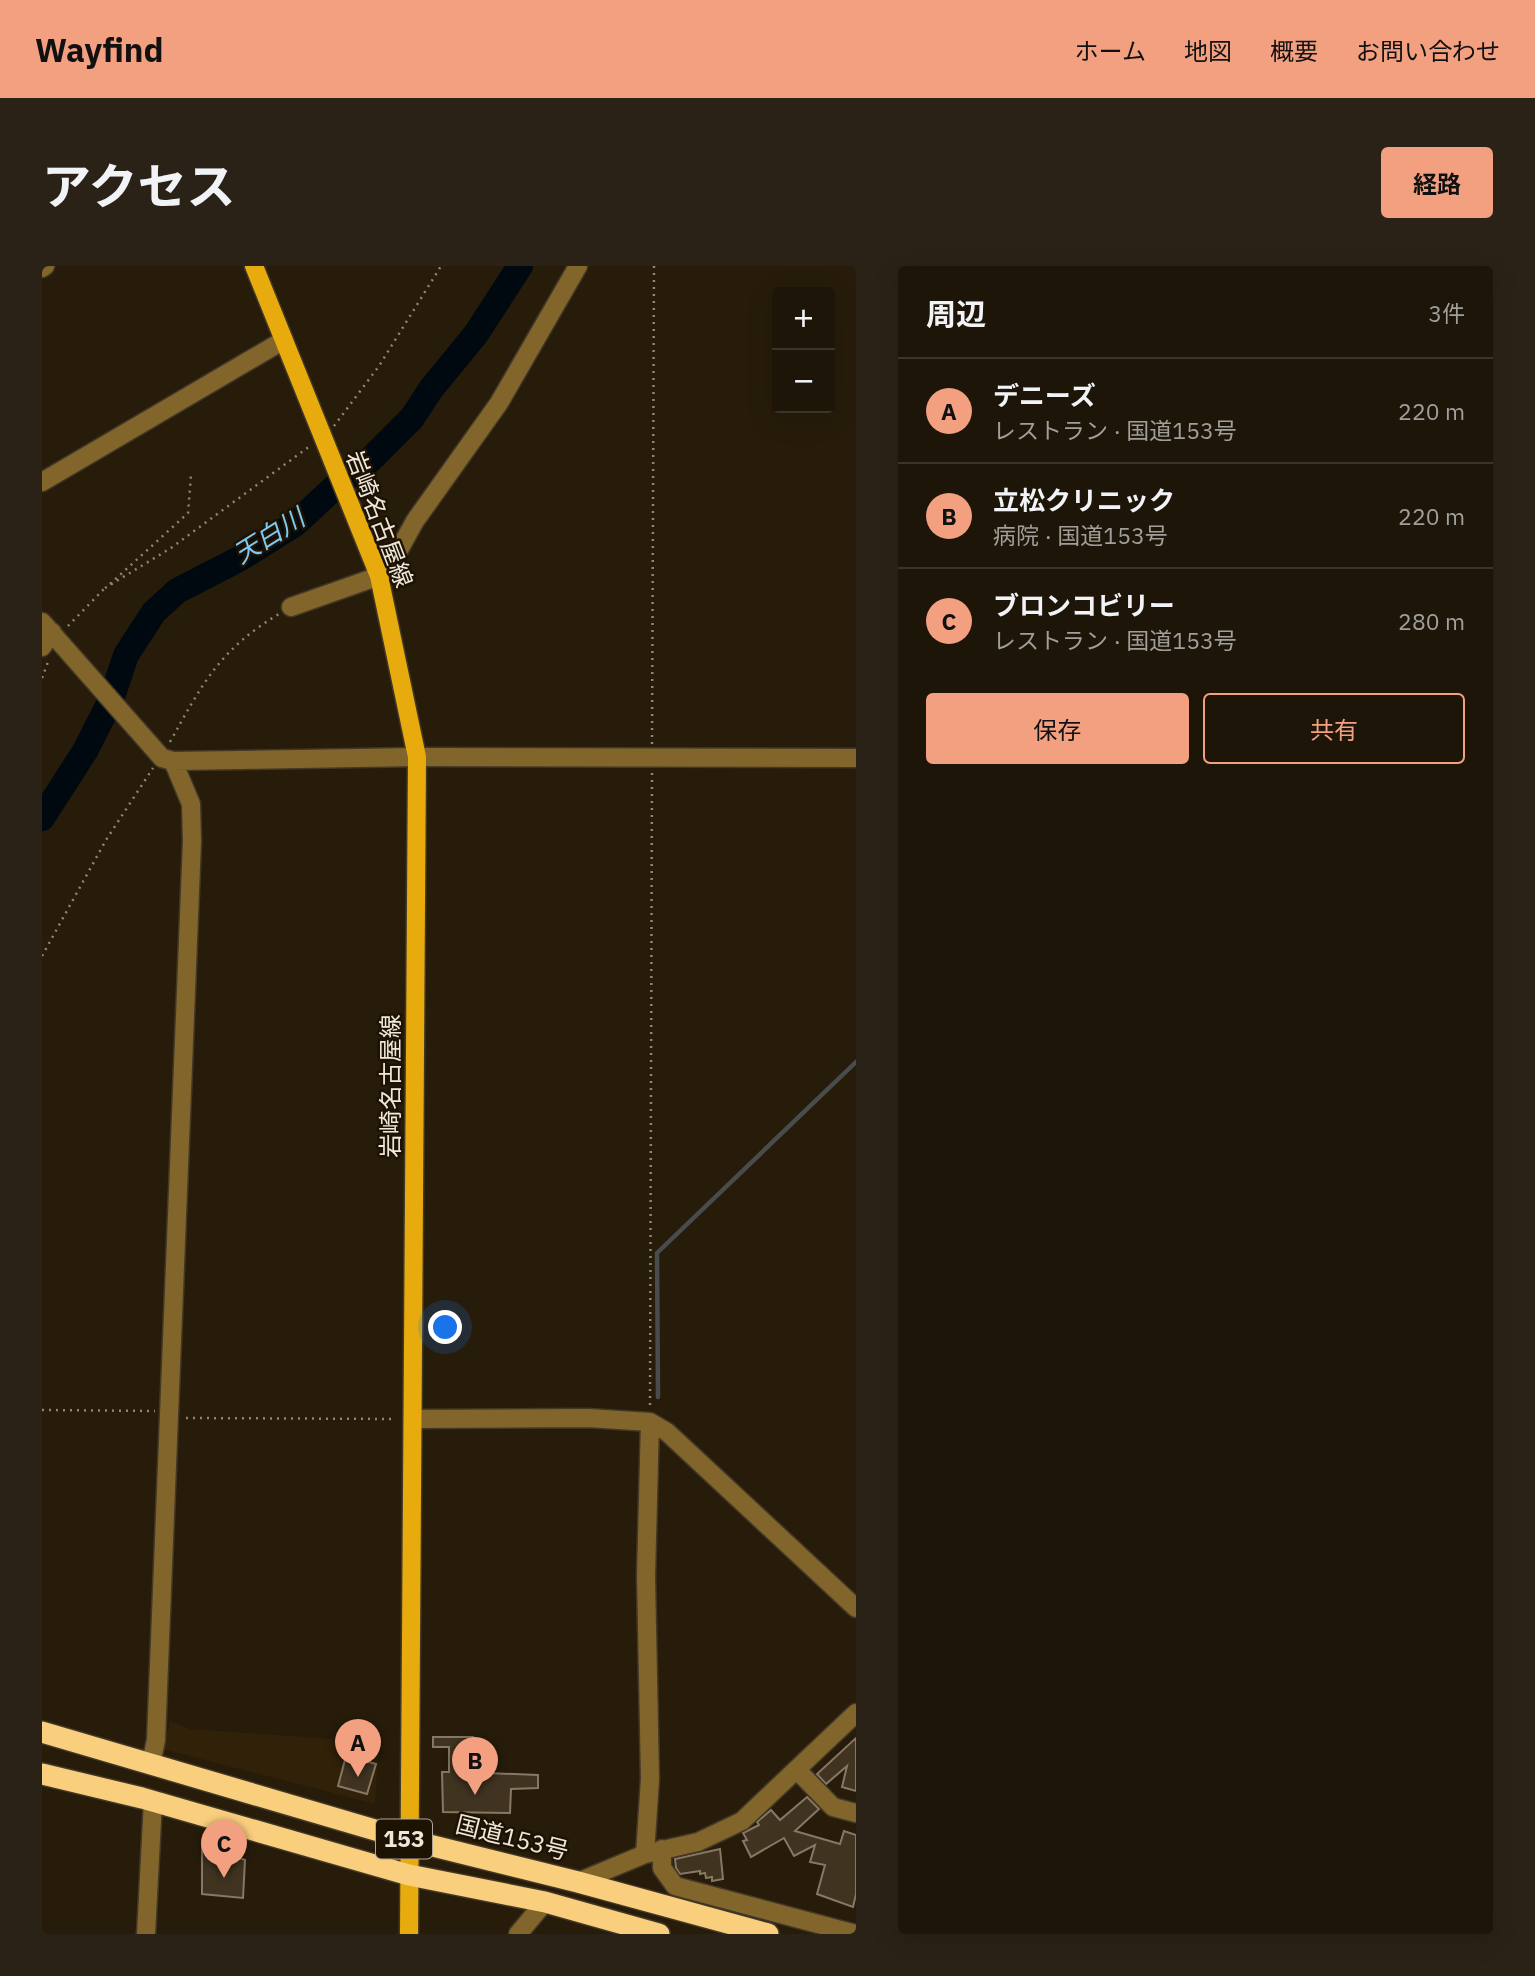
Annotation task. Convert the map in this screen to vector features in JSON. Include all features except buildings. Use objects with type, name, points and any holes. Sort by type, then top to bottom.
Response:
[{"type":"highway","name":"国道153号","points":[[42,1731],[409,1840],[578,1881],[768,1934]]},
{"type":"highway","name":"153","points":[[42,1774],[153,1801],[409,1875],[545,1902],[659,1934]]},
{"type":"main road","name":"岩崎名古屋線","points":[[254,266],[379,576],[417,757],[409,1934]]},
{"type":"street","points":[[291,607],[379,576],[394,559],[415,521],[499,403],[578,266]]},
{"type":"street","points":[[42,482],[284,340]]},
{"type":"street","points":[[51,636],[156,752],[162,758],[173,761],[417,757],[856,758]]},
{"type":"street","points":[[151,1764],[156,1740],[192,841],[191,804],[173,761]]},
{"type":"street","points":[[413,1419],[587,1418],[650,1422],[667,1432],[856,1608]]},
{"type":"street","points":[[650,1422],[646,1576],[654,1852],[675,1886],[856,1934]]},
{"type":"street","points":[[578,1881],[654,1852],[698,1842],[742,1821],[798,1771],[856,1713]]},
{"type":"street","points":[[798,1771],[833,1807],[856,1813]]},
{"type":"street","points":[[146,1934],[153,1801]]},
{"type":"street","points":[[518,1934],[545,1902]]},
{"type":"path","points":[[379,366],[441,266]]},
{"type":"path","points":[[650,1422],[654,266]]},
{"type":"path","points":[[51,636],[188,513],[191,475]]},
{"type":"path","points":[[105,588],[171,548],[246,493]]},
{"type":"path","points":[[42,1410],[153,1411],[186,1419],[413,1419]]},
{"type":"shaded area","points":[[170,1721],[190,1729],[379,1742],[375,1804],[163,1749]]},
{"type":"waterway","name":"天白川","points":[[42,818],[85,751],[111,700],[126,655],[154,612],[177,591],[239,559],[295,524],[336,486],[370,460],[412,418],[431,389],[476,334],[520,266]]},
{"type":"waterway","points":[[658,1397],[657,1253],[856,1062]]},
{"type":"place","name":"デニーズ","points":[[358,1777]]},
{"type":"place","name":"立松クリニック","points":[[475,1795]]},
{"type":"place","name":"ブロンコビリー","points":[[224,1878]]}]
